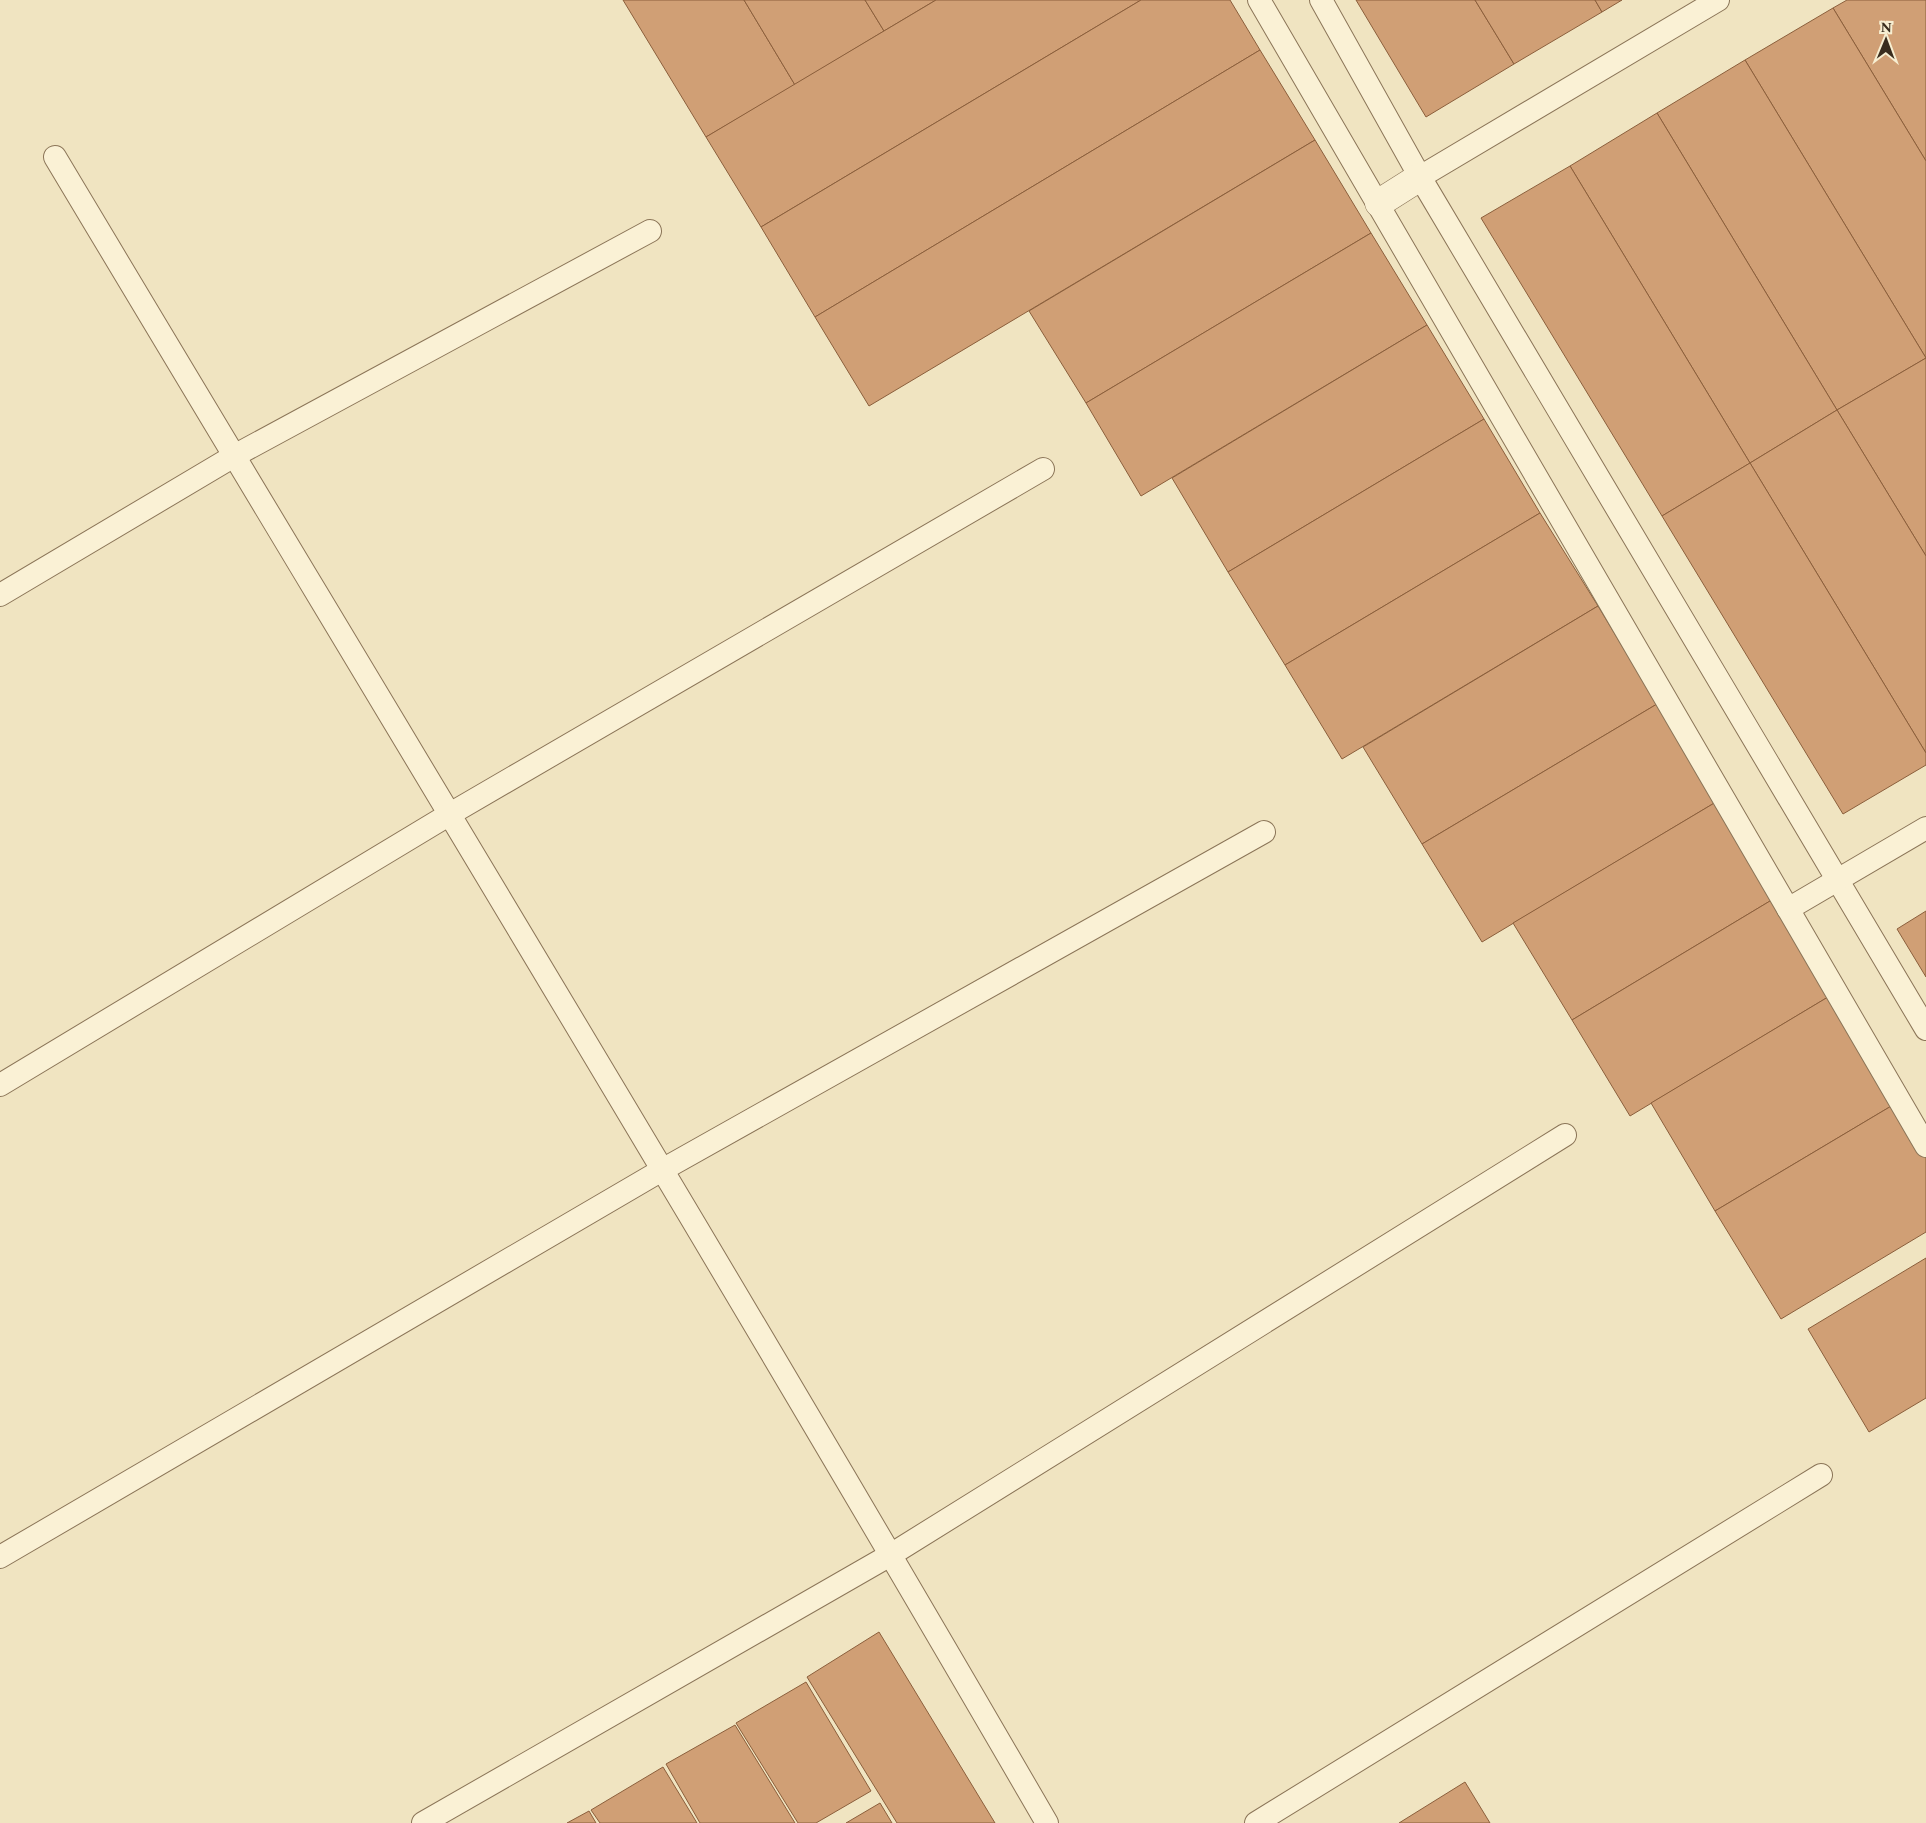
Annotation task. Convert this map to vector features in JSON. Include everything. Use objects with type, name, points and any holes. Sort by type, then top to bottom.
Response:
[{"type":"street","points":[[1379,203],[1420,177]]},
{"type":"lane","points":[[1259,0],[1379,203],[1926,1146]]},
{"type":"lane","points":[[1321,0],[1420,177],[1926,1029]]},
{"type":"lane","points":[[1420,177],[1718,0]]},
{"type":"lane","points":[[55,157],[892,1554],[1047,1823]]},
{"type":"lane","points":[[0,595],[234,456],[650,230]]},
{"type":"lane","points":[[0,1085],[450,814],[1043,469]]},
{"type":"lane","points":[[1788,909],[1926,828]]},
{"type":"lane","points":[[0,1557],[662,1170],[1264,832]]},
{"type":"lane","points":[[423,1823],[892,1554],[1565,1135]]},
{"type":"lane","points":[[1256,1823],[1821,1474]]},
{"type":"building","points":[[623,0],[744,0],[795,85],[706,137]]},
{"type":"building","points":[[744,0],[865,0],[884,31],[795,85]]},
{"type":"building","points":[[865,0],[936,0],[884,31]]},
{"type":"building","points":[[936,0],[1141,0],[761,227],[706,137]]},
{"type":"building","points":[[1141,0],[1230,0],[1260,50],[815,317],[761,227]]},
{"type":"building","points":[[1356,0],[1475,0],[1514,64],[1426,117]]},
{"type":"building","points":[[1475,0],[1595,0],[1602,12],[1514,64]]},
{"type":"building","points":[[1595,0],[1622,0],[1602,12]]},
{"type":"building","points":[[1847,0],[1926,0],[1926,161],[1833,8]]},
{"type":"building","points":[[1833,8],[1926,161],[1926,358],[1745,60]]},
{"type":"building","points":[[1260,50],[1315,140],[869,406],[815,317]]},
{"type":"building","points":[[1745,60],[1926,358],[1837,410],[1657,113]]},
{"type":"building","points":[[1657,113],[1837,410],[1750,463],[1570,166]]},
{"type":"building","points":[[1315,140],[1371,233],[1086,403],[1029,311]]},
{"type":"building","points":[[1570,166],[1750,463],[1662,516],[1481,218]]},
{"type":"building","points":[[1371,233],[1427,325],[1141,496],[1086,403]]},
{"type":"building","points":[[1427,325],[1484,419],[1228,572],[1172,478]]},
{"type":"building","points":[[1926,358],[1926,556],[1837,410]]},
{"type":"building","points":[[1837,410],[1926,556],[1926,753],[1750,463]]},
{"type":"building","points":[[1484,419],[1540,513],[1285,665],[1228,572]]},
{"type":"building","points":[[1750,463],[1926,753],[1926,765],[1843,814],[1662,516]]},
{"type":"building","points":[[1540,513],[1598,606],[1342,759],[1285,665]]},
{"type":"building","points":[[1598,606],[1657,704],[1422,844],[1363,747]]},
{"type":"building","points":[[1657,704],[1716,802],[1482,942],[1422,844]]},
{"type":"building","points":[[1716,802],[1775,898],[1572,1020],[1513,923]]},
{"type":"building","points":[[1775,898],[1833,994],[1630,1116],[1572,1020]]},
{"type":"building","points":[[1926,911],[1926,977],[1897,929]]},
{"type":"building","points":[[1833,994],[1898,1102],[1715,1211],[1651,1103]]},
{"type":"building","points":[[1898,1102],[1926,1148],[1926,1232],[1781,1319],[1715,1211]]},
{"type":"building","points":[[1926,1258],[1926,1398],[1869,1432],[1808,1329]]},
{"type":"building","points":[[879,1632],[995,1823],[897,1823],[807,1677]]},
{"type":"building","points":[[806,1682],[871,1791],[816,1823],[798,1823],[736,1723]]},
{"type":"building","points":[[735,1725],[795,1823],[700,1823],[666,1764]]},
{"type":"building","points":[[663,1767],[697,1823],[600,1823],[591,1810]]},
{"type":"building","points":[[1465,1782],[1490,1823],[1399,1823]]},
{"type":"building","points":[[880,1803],[892,1823],[846,1823]]},
{"type":"building","points":[[589,1811],[596,1823],[567,1823]]}]
